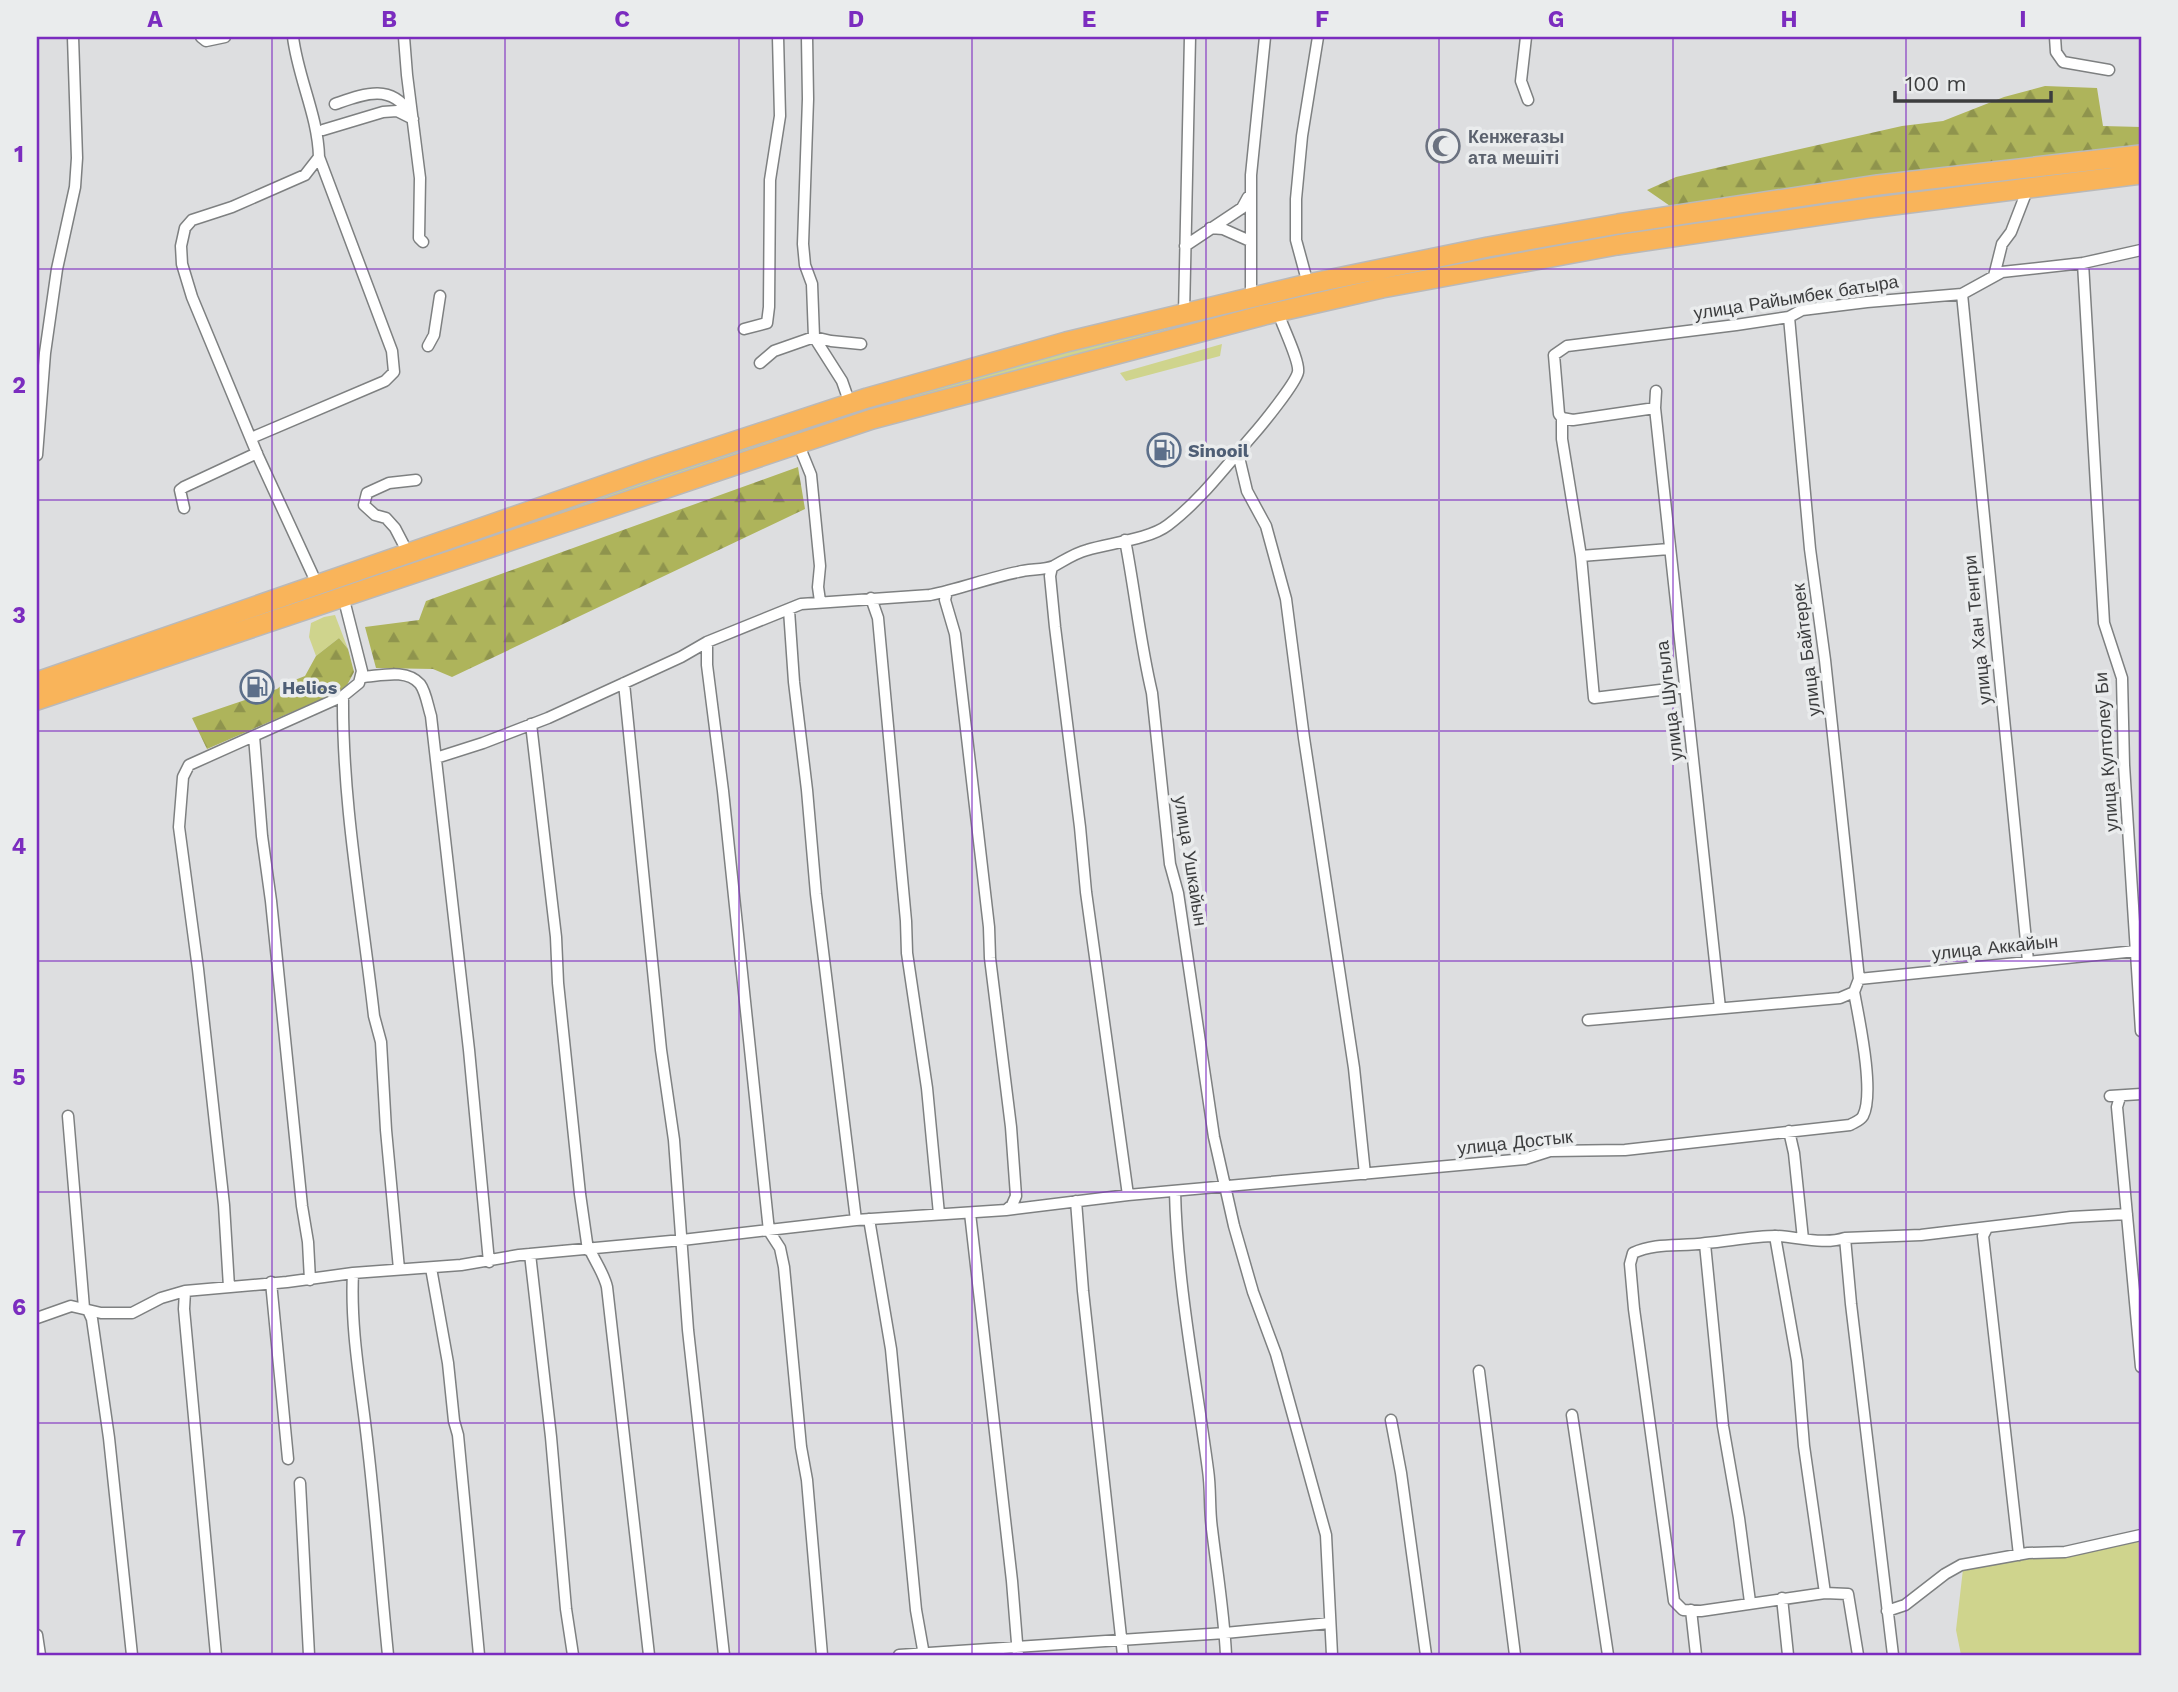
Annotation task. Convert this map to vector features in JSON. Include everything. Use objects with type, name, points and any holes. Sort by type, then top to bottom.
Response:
[{"type":"highway","points":[[37,700],[798,443],[872,419],[1263,306],[1308,284],[1488,247],[1618,224],[1878,185],[2141,155]]},
{"type":"highway","points":[[37,682],[666,463],[850,404],[1066,342],[1184,314],[1263,306],[1381,288],[1617,245],[1869,208],[2141,174]]},
{"type":"street","points":[[37,455],[45,353],[57,269],[75,187],[77,158],[73,37]]},
{"type":"street","points":[[201,37],[206,41],[225,37]]},
{"type":"street","points":[[251,438],[385,381],[394,372],[392,351],[319,157],[318,132],[295,56],[293,37]]},
{"type":"street","points":[[404,37],[420,178],[419,238],[423,242]]},
{"type":"street","points":[[744,329],[767,323],[769,307],[770,180],[780,116],[778,37]]},
{"type":"street","points":[[807,37],[808,99],[803,244],[805,265],[812,284],[814,337],[842,381],[850,404]]},
{"type":"street","points":[[1184,314],[1190,37]]},
{"type":"street","points":[[436,758],[548,718],[707,642],[801,604],[930,595],[980,580],[1034,568],[1052,567],[1083,551],[1152,534],[1167,526],[1211,484],[1263,424],[1298,373],[1297,359],[1284,334],[1263,306],[1250,242],[1255,125],[1265,37]]},
{"type":"street","points":[[1308,284],[1297,240],[1296,200],[1302,136],[1318,37]]},
{"type":"street","points":[[1526,37],[1521,81],[1528,100]]},
{"type":"street","points":[[2055,37],[2056,52],[2063,62],[2109,70]]},
{"type":"street","points":[[335,104],[367,94],[383,94],[396,97],[402,102],[413,119]]},
{"type":"street","points":[[323,130],[383,112],[397,111],[413,119]]},
{"type":"street","points":[[317,584],[257,453],[192,297],[181,246],[185,228],[192,220],[305,175],[319,157]]},
{"type":"street","points":[[1994,276],[2002,244],[2011,232],[2028,188]]},
{"type":"street","points":[[1185,246],[1242,208],[1250,194]]},
{"type":"street","points":[[1210,228],[1223,229],[1250,242]]},
{"type":"street","name":"улица Райымбек батыра","points":[[1562,418],[1559,414],[1554,355],[1559,349],[1789,317],[1802,310],[1962,294],[1994,276],[2017,269],[2083,263],[2141,250]]},
{"type":"street","name":"улица Култолеу Би","points":[[2083,263],[2104,623],[2122,678],[2123,765],[2141,1031]]},
{"type":"street","name":"улица Хан Тенгри","points":[[1962,294],[2028,961]]},
{"type":"street","points":[[428,346],[434,335],[440,296]]},
{"type":"street","name":"улица Байтерек","points":[[1789,317],[1810,549],[1825,660],[1859,979]]},
{"type":"street","points":[[760,363],[774,351],[814,337],[861,344]]},
{"type":"street","name":"улица Шугыла","points":[[1656,391],[1655,408],[1669,549],[1720,1008]]},
{"type":"street","points":[[1655,408],[1573,419],[1562,418],[1562,439],[1581,556],[1594,698],[1685,687]]},
{"type":"street","points":[[798,443],[811,475],[820,566],[820,601]]},
{"type":"street","points":[[184,509],[180,490],[184,486],[257,453]]},
{"type":"street","points":[[1237,453],[1247,491],[1266,526],[1286,599],[1304,738],[1354,1068],[1365,1174]]},
{"type":"street","points":[[408,553],[396,528],[386,518],[375,515],[364,505],[367,494],[389,483],[416,480]]},
{"type":"street","name":"улица Ушкайын","points":[[1125,540],[1137,601],[1145,666],[1152,693],[1170,864],[1178,893],[1207,1090],[1238,1240],[1276,1354],[1326,1535],[1332,1655]]},
{"type":"street","points":[[1581,556],[1669,549]]},
{"type":"street","points":[[1052,567],[1050,576],[1055,627],[1086,892],[1128,1195]]},
{"type":"street","points":[[947,591],[945,600],[955,634],[1011,1127],[1016,1196],[1006,1210]]},
{"type":"street","points":[[229,1287],[223,1205],[179,808],[183,777],[188,765],[343,695],[359,683],[362,677],[343,596]]},
{"type":"street","points":[[871,598],[878,618],[907,953],[927,1088],[939,1214]]},
{"type":"street","points":[[789,610],[816,894],[856,1220]]},
{"type":"street","points":[[707,642],[708,677],[723,791],[769,1231],[780,1248],[784,1266],[822,1655]]},
{"type":"street","points":[[362,677],[400,674],[411,677],[421,685],[431,716],[470,1050],[489,1262]]},
{"type":"street","points":[[624,683],[661,1050],[674,1140],[688,1330],[724,1655]]},
{"type":"street","points":[[343,695],[350,824],[374,1016],[381,1042],[399,1269]]},
{"type":"street","points":[[531,723],[580,1194],[589,1250],[604,1276],[607,1287],[649,1655]]},
{"type":"street","points":[[254,736],[262,836],[310,1280]]},
{"type":"street","points":[[2128,831],[2141,830]]},
{"type":"street","name":"улица Аккайын","points":[[1859,979],[2136,951]]},
{"type":"street","points":[[1588,1020],[1840,998],[1854,992],[1859,979]]},
{"type":"street","name":"улица Достык","points":[[37,1318],[71,1306],[119,1314],[132,1313],[161,1298],[184,1291],[489,1262],[530,1254],[589,1250],[856,1220],[1006,1210],[1128,1195],[1525,1159],[1550,1152],[1625,1150],[1850,1125],[1864,1115],[1867,1101],[1866,1071],[1854,992]]},
{"type":"street","points":[[2141,1094],[2115,1096],[2138,1297],[2141,1367]]},
{"type":"street","points":[[68,1116],[86,1309],[92,1319],[109,1438],[132,1655]]},
{"type":"street","points":[[1789,1131],[1794,1153],[1803,1239]]},
{"type":"street","points":[[1175,1191],[1175,1216],[1199,1415],[1209,1474],[1209,1504],[1226,1655]]},
{"type":"street","points":[[1076,1201],[1084,1304],[1124,1655]]},
{"type":"street","points":[[970,1213],[1017,1651]]},
{"type":"street","points":[[1858,1655],[1848,1594],[1825,1593],[1691,1610],[1683,1610],[1674,1601],[1633,1309],[1630,1264],[1633,1253],[1647,1247],[1775,1236],[1833,1241],[1845,1237],[1921,1235],[2071,1217],[2127,1214]]},
{"type":"street","points":[[869,1219],[891,1349],[916,1610],[924,1654]]},
{"type":"street","points":[[1987,1228],[1983,1237],[2019,1555]]},
{"type":"street","points":[[1775,1236],[1797,1361],[1804,1446],[1825,1593]]},
{"type":"street","points":[[1845,1237],[1893,1655]]},
{"type":"street","points":[[1705,1244],[1723,1426],[1740,1518],[1750,1602]]},
{"type":"street","points":[[530,1254],[573,1655]]},
{"type":"street","points":[[431,1268],[443,1328],[454,1422],[458,1435],[479,1655]]},
{"type":"street","points":[[353,1273],[354,1329],[371,1468],[388,1655]]},
{"type":"street","points":[[271,1282],[288,1459]]},
{"type":"street","points":[[184,1291],[216,1655]]},
{"type":"street","points":[[1479,1371],[1515,1655]]},
{"type":"street","points":[[1572,1415],[1608,1655]]},
{"type":"street","points":[[1391,1420],[1426,1655]]},
{"type":"street","points":[[300,1483],[309,1655]]},
{"type":"street","points":[[1887,1611],[1905,1605],[1961,1565],[2019,1555],[2065,1552],[2141,1535]]},
{"type":"street","points":[[1782,1598],[1788,1655]]},
{"type":"street","points":[[1691,1610],[1696,1655]]},
{"type":"street","points":[[899,1655],[1017,1651],[1330,1623]]},
{"type":"street","points":[[37,1635],[40,1655]]},
{"type":"green space","points":[[2045,86],[2097,88],[2103,126],[2141,127],[2141,153],[1673,208],[1647,190],[1676,177],[1902,126],[1943,121],[2004,97]]},
{"type":"green space","points":[[1211,319],[857,420],[335,593],[332,586],[657,476],[903,398],[1041,359]]},
{"type":"green space","points":[[1222,344],[1220,356],[1126,381],[1120,373]]},
{"type":"green space","points":[[798,467],[805,509],[452,677],[433,669],[376,668],[365,627],[419,620],[426,601]]},
{"type":"green space","points":[[335,615],[348,649],[339,638],[316,656],[309,637],[311,623]]},
{"type":"green space","points":[[339,638],[348,649],[354,672],[345,689],[207,749],[192,718],[277,689],[305,676],[316,656]]},
{"type":"green space","points":[[2141,1538],[2141,1655],[1961,1655],[1956,1630],[1963,1569]]},
{"type":"place","name":"Кенжеғазы ата мешіті","points":[[1443,146]]},
{"type":"place","name":"Sinooil","points":[[1164,450]]},
{"type":"place","name":"Helios","points":[[257,687]]}]
